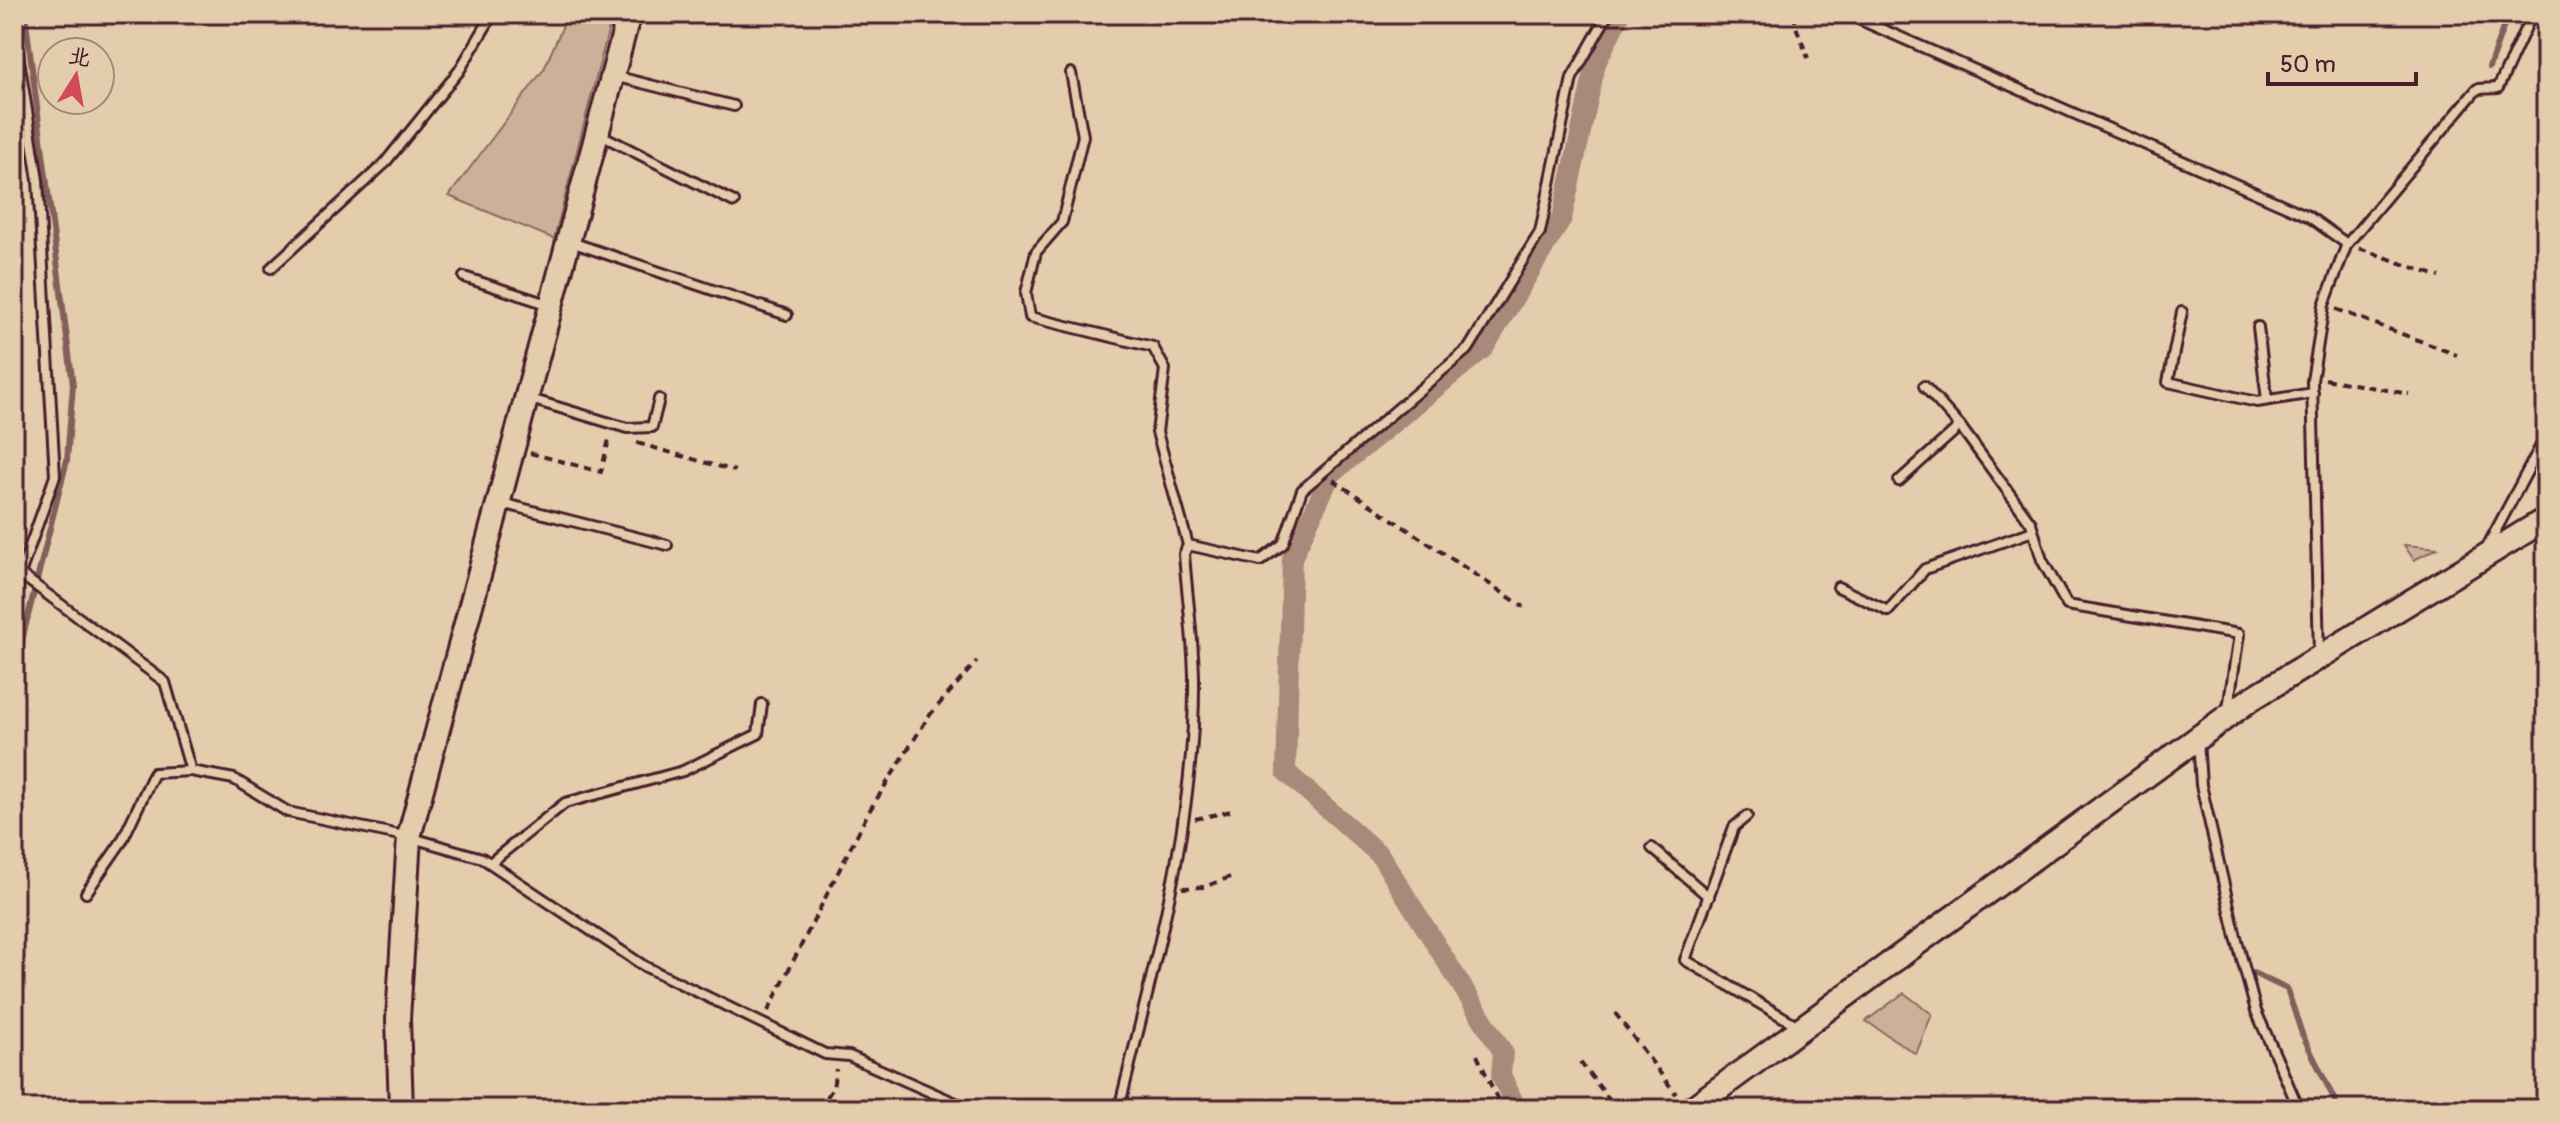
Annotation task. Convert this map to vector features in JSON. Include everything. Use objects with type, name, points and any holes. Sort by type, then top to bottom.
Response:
[{"type":"street","points":[[401,1109],[398,1019],[409,837],[629,14]]},
{"type":"street","points":[[1684,1103],[1800,1027],[2226,718],[2319,655],[2546,519]]},
{"type":"lane","points":[[271,268],[384,164],[459,71],[493,14]]},
{"type":"lane","points":[[1188,545],[1260,561],[1283,544],[1302,490],[1469,348],[1540,232],[1572,78],[1608,14]]},
{"type":"lane","points":[[1847,14],[2308,216],[2347,244]]},
{"type":"lane","points":[[2319,655],[2313,377],[2324,305],[2347,244],[2477,89],[2498,88],[2532,14]]},
{"type":"lane","points":[[14,28],[38,180],[55,476],[17,575],[14,605]]},
{"type":"lane","points":[[1071,73],[1083,136],[1062,222],[1036,252],[1026,293],[1030,317],[1153,347],[1165,369],[1157,432],[1188,545],[1184,554],[1194,677],[1182,822],[1173,889],[1119,1109]]},
{"type":"lane","points":[[613,76],[734,106]]},
{"type":"lane","points":[[597,133],[734,202]]},
{"type":"lane","points":[[568,241],[787,315]]},
{"type":"lane","points":[[464,277],[550,305]]},
{"type":"lane","points":[[2182,312],[2168,382],[2257,402],[2313,393]]},
{"type":"lane","points":[[2258,327],[2267,400]]},
{"type":"lane","points":[[1924,386],[1960,426],[2031,523],[2042,560],[2067,605],[2239,634],[2226,718]]},
{"type":"lane","points":[[525,398],[627,428],[652,427],[659,399]]},
{"type":"lane","points":[[1899,481],[1960,426]]},
{"type":"lane","points":[[2481,559],[2546,436]]},
{"type":"lane","points":[[498,502],[667,545]]},
{"type":"lane","points":[[1838,587],[1888,611],[1925,569],[2033,531]]},
{"type":"lane","points":[[17,575],[165,682],[191,771]]},
{"type":"lane","points":[[490,863],[565,803],[683,771],[758,734],[762,704]]},
{"type":"lane","points":[[2198,739],[2201,785],[2256,1011],[2299,1109]]},
{"type":"lane","points":[[86,893],[122,841],[154,773],[191,771],[234,779],[288,812],[409,837],[490,863],[644,966],[763,1020],[825,1054],[849,1056],[969,1109]]},
{"type":"lane","points":[[1747,816],[1734,827],[1685,960],[1800,1027]]},
{"type":"lane","points":[[1652,848],[1709,897]]},
{"type":"path","points":[[1795,14],[1795,24],[1808,58]]},
{"type":"path","points":[[2347,244],[2440,277]]},
{"type":"path","points":[[2324,305],[2457,355]]},
{"type":"path","points":[[2313,377],[2409,394]]},
{"type":"path","points":[[512,449],[601,472],[611,435],[735,471]]},
{"type":"path","points":[[1321,473],[1524,607]]},
{"type":"path","points":[[763,1020],[868,813],[929,716],[977,661]]},
{"type":"path","points":[[1182,822],[1236,810]]},
{"type":"path","points":[[1173,889],[1204,887],[1233,876]]},
{"type":"path","points":[[1615,1013],[1684,1103]]},
{"type":"path","points":[[819,1109],[833,1088],[839,1055]]},
{"type":"path","points":[[1477,1055],[1502,1109]]},
{"type":"path","points":[[1580,1062],[1617,1109]]},
{"type":"shaded area","points":[[568,14],[609,14],[609,28],[554,239],[449,196],[544,69]]},
{"type":"shaded area","points":[[2404,545],[2438,548],[2414,560]]},
{"type":"shaded area","points":[[1904,993],[1932,1014],[1916,1054],[1866,1021]]},
{"type":"waterway","points":[[14,672],[67,460],[73,385],[25,14]]},
{"type":"waterway","points":[[1517,1109],[1501,1075],[1503,1052],[1380,855],[1286,772],[1292,558],[1331,474],[1484,348],[1562,218],[1596,63],[1620,14]]},
{"type":"waterway","points":[[2489,67],[2508,14]]},
{"type":"waterway","points":[[2253,973],[2287,989],[2302,1034],[2339,1109]]}]
